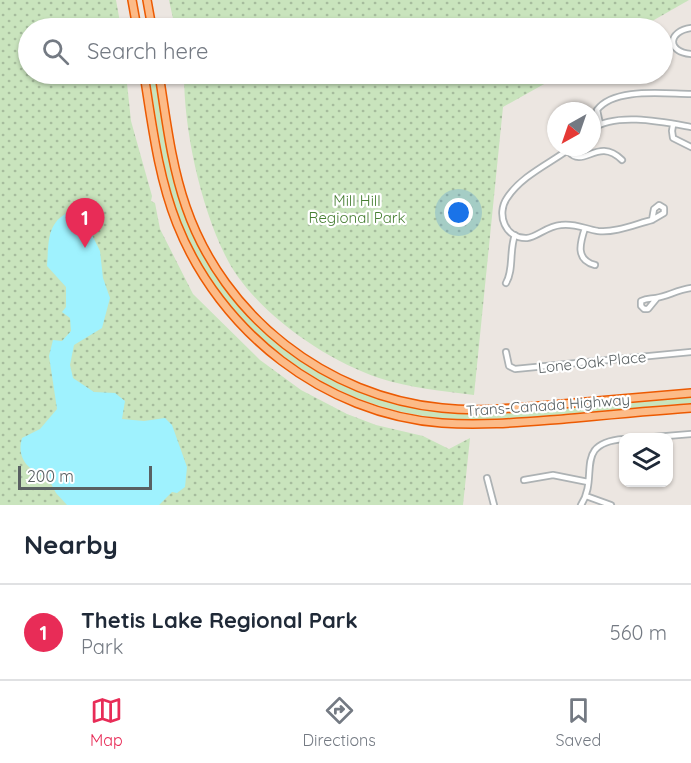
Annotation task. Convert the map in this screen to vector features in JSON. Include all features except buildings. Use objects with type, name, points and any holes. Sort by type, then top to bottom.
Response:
[{"type":"highway","points":[[132,0],[135,18]]},
{"type":"highway","points":[[149,0],[151,18]]},
{"type":"highway","name":"Trans-Canada Highway","points":[[146,84],[154,140],[166,194],[193,259],[217,296],[244,328],[279,360],[317,385],[356,403],[397,416],[439,423],[513,423],[691,408]]},
{"type":"highway","name":"Trans-Canada Highway","points":[[161,84],[178,178],[186,207],[203,246],[226,284],[253,317],[286,346],[313,364],[343,381],[380,395],[443,408],[501,409],[691,393]]},
{"type":"street","points":[[691,28],[681,30],[675,35],[673,43],[675,49],[680,53],[691,54]]},
{"type":"street","points":[[601,104],[625,94],[691,94]]},
{"type":"street","points":[[601,124],[619,120],[691,127]]},
{"type":"street","points":[[674,125],[673,138],[691,147]]},
{"type":"street","points":[[601,151],[613,152],[622,160]]},
{"type":"street","points":[[560,156],[524,180],[506,200],[502,213],[503,221],[509,231],[515,235],[530,237],[543,229],[562,225],[608,231],[652,219]]},
{"type":"street","points":[[585,228],[580,244],[581,254],[586,262],[595,265]]},
{"type":"street","points":[[506,283],[509,278],[510,256],[515,235]]},
{"type":"street","points":[[657,298],[676,290],[691,288]]},
{"type":"street","name":"Lone Oak Place","points":[[506,352],[509,366],[515,369],[691,352]]},
{"type":"street","points":[[673,435],[691,434]]},
{"type":"street","points":[[581,505],[586,496],[591,459],[596,448],[609,440],[619,439]]},
{"type":"street","points":[[524,480],[553,475],[588,482]]},
{"type":"street","points":[[487,478],[494,505]]},
{"type":"street","points":[[586,496],[611,505]]},
{"type":"green space","points":[[0,0],[116,0],[119,18],[18,18],[18,84],[127,84],[131,121],[152,196],[151,201],[155,203],[160,229],[193,294],[260,360],[301,390],[347,414],[376,425],[423,436],[449,449],[470,438],[463,505],[0,505]]},
{"type":"green space","points":[[169,0],[689,0],[658,18],[173,18]]},
{"type":"green space","points":[[151,84],[157,84],[167,148],[181,202],[187,220],[207,260],[232,297],[262,329],[295,356],[333,379],[373,396],[416,407],[460,413],[510,412],[691,396],[691,403],[542,416],[454,419],[399,411],[358,398],[319,379],[283,356],[251,327],[222,295],[199,259],[180,220],[161,148]]},
{"type":"green space","name":"Mill Hill Regional Park","points":[[184,84],[544,84],[503,107],[474,395],[402,384],[358,370],[335,359],[291,330],[252,294],[225,255],[208,213],[190,142]]},
{"type":"water","points":[[74,210],[83,217],[100,251],[103,278],[110,298],[102,328],[74,345],[70,365],[73,378],[94,392],[115,393],[125,401],[122,419],[144,421],[165,418],[172,425],[187,467],[185,487],[177,493],[172,492],[159,505],[67,505],[56,493],[48,478],[30,468],[21,452],[22,438],[40,429],[57,409],[49,356],[53,340],[62,341],[71,331],[70,318],[62,312],[66,307],[66,287],[47,266],[48,248],[51,232],[58,219]]},
{"type":"place","name":"Thetis Lake Regional Park","points":[[85,248]]}]
